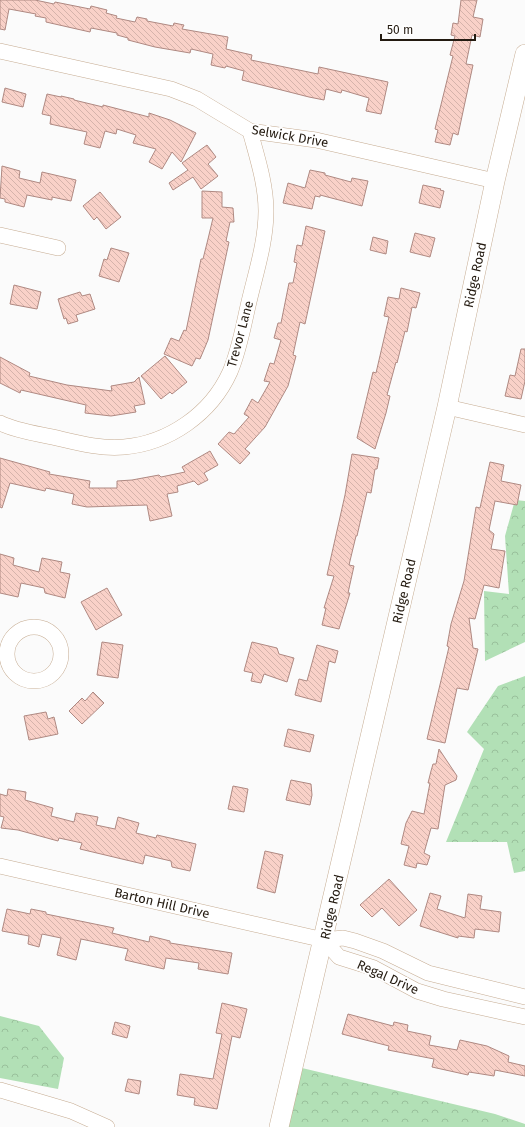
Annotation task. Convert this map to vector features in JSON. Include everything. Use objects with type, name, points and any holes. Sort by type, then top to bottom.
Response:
[{"type":"main road","name":"Ridge Road","points":[[279,1127],[324,940],[447,408],[495,181],[521,93],[525,54]]},
{"type":"street","name":"Selwick Drive","points":[[0,51],[171,89],[197,99],[250,131],[316,140],[495,181]]},
{"type":"street","name":"Trevor Lane","points":[[0,423],[79,443],[102,447],[124,447],[158,440],[196,418],[208,406],[219,393],[238,352],[264,235],[266,210],[263,183],[250,131]]},
{"type":"street","points":[[0,235],[58,248]]},
{"type":"street","points":[[447,408],[525,425]]},
{"type":"street","name":"Barton Hill Drive","points":[[0,866],[324,940]]},
{"type":"street","name":"Regal Drive","points":[[324,940],[343,938],[355,941],[383,951],[428,973],[525,997]]},
{"type":"street","name":"Regal Drive","points":[[324,940],[339,957],[374,968],[417,991],[443,999],[525,1017]]},
{"type":"street","points":[[485,1008],[490,988]]},
{"type":"street","points":[[0,1090],[71,1112],[107,1127]]},
{"type":"green space","points":[[515,500],[525,501],[525,642],[485,661],[484,591],[509,594],[505,536]]},
{"type":"green space","points":[[525,676],[525,871],[514,873],[507,842],[446,842],[484,749],[467,732],[498,686]]},
{"type":"green space","points":[[0,1016],[39,1026],[64,1058],[58,1089],[0,1078]]},
{"type":"green space","points":[[302,1068],[495,1114],[525,1124],[525,1127],[288,1127]]},
{"type":"building","points":[[0,0],[35,0],[54,4],[55,2],[90,9],[91,6],[107,10],[106,13],[117,16],[116,18],[135,22],[137,17],[147,19],[147,21],[173,26],[174,23],[184,25],[182,29],[228,37],[226,49],[252,55],[251,60],[318,74],[319,67],[388,82],[381,114],[366,111],[369,98],[342,90],[341,93],[326,89],[324,100],[309,97],[242,80],[244,71],[226,66],[225,68],[211,65],[213,54],[191,49],[190,53],[155,47],[128,40],[128,38],[117,35],[117,33],[91,28],[90,32],[46,22],[46,18],[35,16],[36,14],[9,9],[5,30],[0,29]]},
{"type":"building","points":[[461,0],[477,0],[473,17],[483,19],[480,37],[472,35],[466,64],[473,65],[458,135],[453,133],[450,145],[435,142],[438,130],[435,129],[453,56],[450,55],[455,36],[451,35],[453,23],[458,24]]},
{"type":"building","points":[[5,88],[26,94],[23,107],[2,102]]},
{"type":"building","points":[[47,94],[74,99],[103,107],[103,105],[149,117],[149,113],[170,120],[196,133],[181,162],[172,152],[162,169],[149,162],[156,149],[133,143],[136,135],[117,129],[116,134],[105,131],[100,148],[84,144],[87,132],[50,124],[51,116],[42,114]]},
{"type":"building","points":[[207,145],[216,157],[208,164],[218,176],[201,189],[193,177],[173,190],[169,183],[188,170],[182,163]]},
{"type":"building","points":[[2,166],[20,171],[19,178],[40,183],[42,172],[76,180],[71,201],[52,197],[52,200],[27,195],[24,207],[5,202],[5,199],[0,198]]},
{"type":"building","points":[[310,170],[325,173],[325,175],[351,182],[352,178],[368,181],[362,206],[320,195],[320,197],[315,196],[312,209],[283,203],[288,183],[305,188]]},
{"type":"building","points":[[423,185],[444,191],[440,208],[419,203]]},
{"type":"building","points":[[202,191],[222,192],[222,207],[233,208],[234,222],[230,222],[226,241],[229,242],[208,340],[200,359],[196,358],[192,366],[164,354],[171,338],[179,341],[184,330],[186,331],[201,259],[203,259],[213,218],[202,218]]},
{"type":"building","points":[[100,192],[121,217],[106,229],[97,217],[94,220],[83,206]]},
{"type":"building","points":[[306,226],[325,231],[305,324],[300,322],[293,355],[296,356],[288,386],[265,427],[245,449],[250,453],[240,464],[218,444],[229,432],[234,434],[249,417],[244,414],[252,399],[258,403],[270,382],[264,381],[270,363],[274,364],[281,340],[274,338],[278,323],[281,323],[289,283],[293,283],[297,263],[294,262],[297,245],[302,246]]},
{"type":"building","points":[[415,233],[435,238],[430,257],[410,252]]},
{"type":"building","points":[[373,237],[388,241],[386,254],[370,250]]},
{"type":"building","points":[[111,248],[129,253],[119,282],[99,276],[104,259],[107,260]]},
{"type":"building","points":[[14,285],[41,292],[37,309],[10,304]]},
{"type":"building","points":[[401,288],[420,293],[416,308],[412,307],[407,332],[405,331],[397,363],[396,362],[387,395],[390,396],[386,413],[375,449],[357,438],[373,372],[376,373],[389,317],[384,316],[388,297],[399,299]]},
{"type":"building","points":[[80,292],[82,296],[90,294],[95,309],[76,315],[78,321],[68,324],[66,318],[64,319],[58,299]]},
{"type":"building","points":[[521,349],[525,349],[525,381],[521,399],[505,396],[510,375],[515,376]]},
{"type":"building","points":[[165,356],[187,382],[172,394],[170,392],[161,399],[141,376]]},
{"type":"building","points":[[0,357],[30,373],[29,376],[67,385],[112,391],[111,386],[134,382],[139,377],[145,404],[134,406],[136,412],[111,416],[85,413],[86,405],[21,390],[20,393],[0,383]]},
{"type":"building","points":[[210,451],[218,465],[204,473],[208,480],[198,485],[194,481],[177,486],[178,492],[167,494],[172,516],[150,521],[147,505],[87,507],[72,504],[74,494],[46,488],[45,491],[10,483],[2,508],[0,507],[0,458],[50,472],[49,474],[90,481],[89,488],[117,488],[117,481],[159,475],[161,477],[185,472],[182,467]]},
{"type":"building","points":[[352,454],[379,458],[377,469],[375,469],[371,493],[367,492],[349,565],[354,566],[348,593],[350,593],[339,629],[322,625],[326,608],[324,608],[334,576],[327,575],[345,495]]},
{"type":"building","points":[[490,462],[504,465],[501,481],[521,485],[517,505],[495,501],[489,530],[494,534],[491,549],[505,551],[499,588],[484,585],[475,619],[469,618],[473,648],[478,649],[468,690],[457,688],[445,743],[427,739],[449,647],[447,646],[451,624],[464,581],[476,507],[480,508]]},
{"type":"building","points":[[0,554],[14,558],[13,565],[39,572],[42,558],[62,562],[60,572],[70,574],[65,598],[45,593],[44,588],[21,583],[18,597],[0,593]]},
{"type":"building","points":[[107,588],[122,615],[96,630],[81,602]]},
{"type":"building","points":[[102,642],[123,645],[118,678],[97,675]]},
{"type":"building","points":[[252,642],[277,648],[279,654],[294,658],[287,682],[264,674],[261,683],[251,681],[253,673],[244,671]]},
{"type":"building","points":[[317,645],[338,651],[335,663],[329,661],[321,702],[295,695],[299,679],[307,681]]},
{"type":"building","points":[[93,692],[104,703],[82,724],[69,711],[82,698],[85,701]]},
{"type":"building","points":[[46,712],[48,719],[54,717],[58,734],[29,740],[24,716]]},
{"type":"building","points":[[288,729],[314,735],[310,752],[284,746]]},
{"type":"building","points":[[439,749],[457,776],[456,780],[445,785],[438,829],[431,828],[424,853],[430,856],[427,865],[417,863],[416,868],[404,865],[409,846],[401,844],[406,823],[412,811],[424,814],[430,783],[428,783],[433,764],[436,764]]},
{"type":"building","points":[[291,780],[311,784],[312,795],[310,805],[286,800]]},
{"type":"building","points":[[233,786],[248,789],[244,812],[228,809]]},
{"type":"building","points":[[8,789],[26,792],[25,800],[53,808],[51,816],[74,822],[76,813],[98,817],[96,825],[115,829],[118,817],[139,823],[136,833],[156,838],[157,835],[196,844],[190,871],[172,867],[171,861],[145,855],[143,864],[80,849],[82,843],[59,838],[58,841],[18,830],[1,828],[4,817],[0,816],[0,794],[7,796]]},
{"type":"building","points":[[265,851],[283,855],[275,893],[257,888]]},
{"type":"building","points":[[389,879],[417,910],[399,926],[382,908],[372,917],[360,905]]},
{"type":"building","points":[[430,893],[441,896],[437,909],[465,918],[468,894],[482,896],[480,909],[501,912],[499,932],[475,929],[474,938],[458,936],[458,938],[420,926]]},
{"type":"building","points":[[7,909],[30,914],[31,909],[46,912],[46,914],[114,928],[112,933],[149,942],[150,936],[170,941],[170,943],[232,953],[228,974],[198,969],[199,963],[166,958],[164,969],[125,960],[128,949],[81,939],[76,960],[57,955],[61,938],[42,934],[39,947],[28,944],[29,936],[2,931]]},
{"type":"building","points":[[222,1003],[247,1009],[240,1038],[232,1036],[217,1109],[194,1105],[195,1098],[177,1095],[180,1074],[213,1079],[222,1034],[216,1033]]},
{"type":"building","points":[[348,1014],[393,1026],[394,1022],[408,1025],[407,1031],[431,1036],[429,1045],[457,1050],[460,1040],[487,1046],[509,1056],[508,1062],[525,1066],[525,1076],[495,1070],[494,1076],[469,1072],[468,1075],[432,1067],[434,1059],[388,1050],[389,1046],[342,1034]]},
{"type":"building","points":[[115,1022],[130,1026],[127,1038],[112,1034]]},
{"type":"building","points":[[128,1079],[141,1081],[139,1094],[125,1091]]}]
